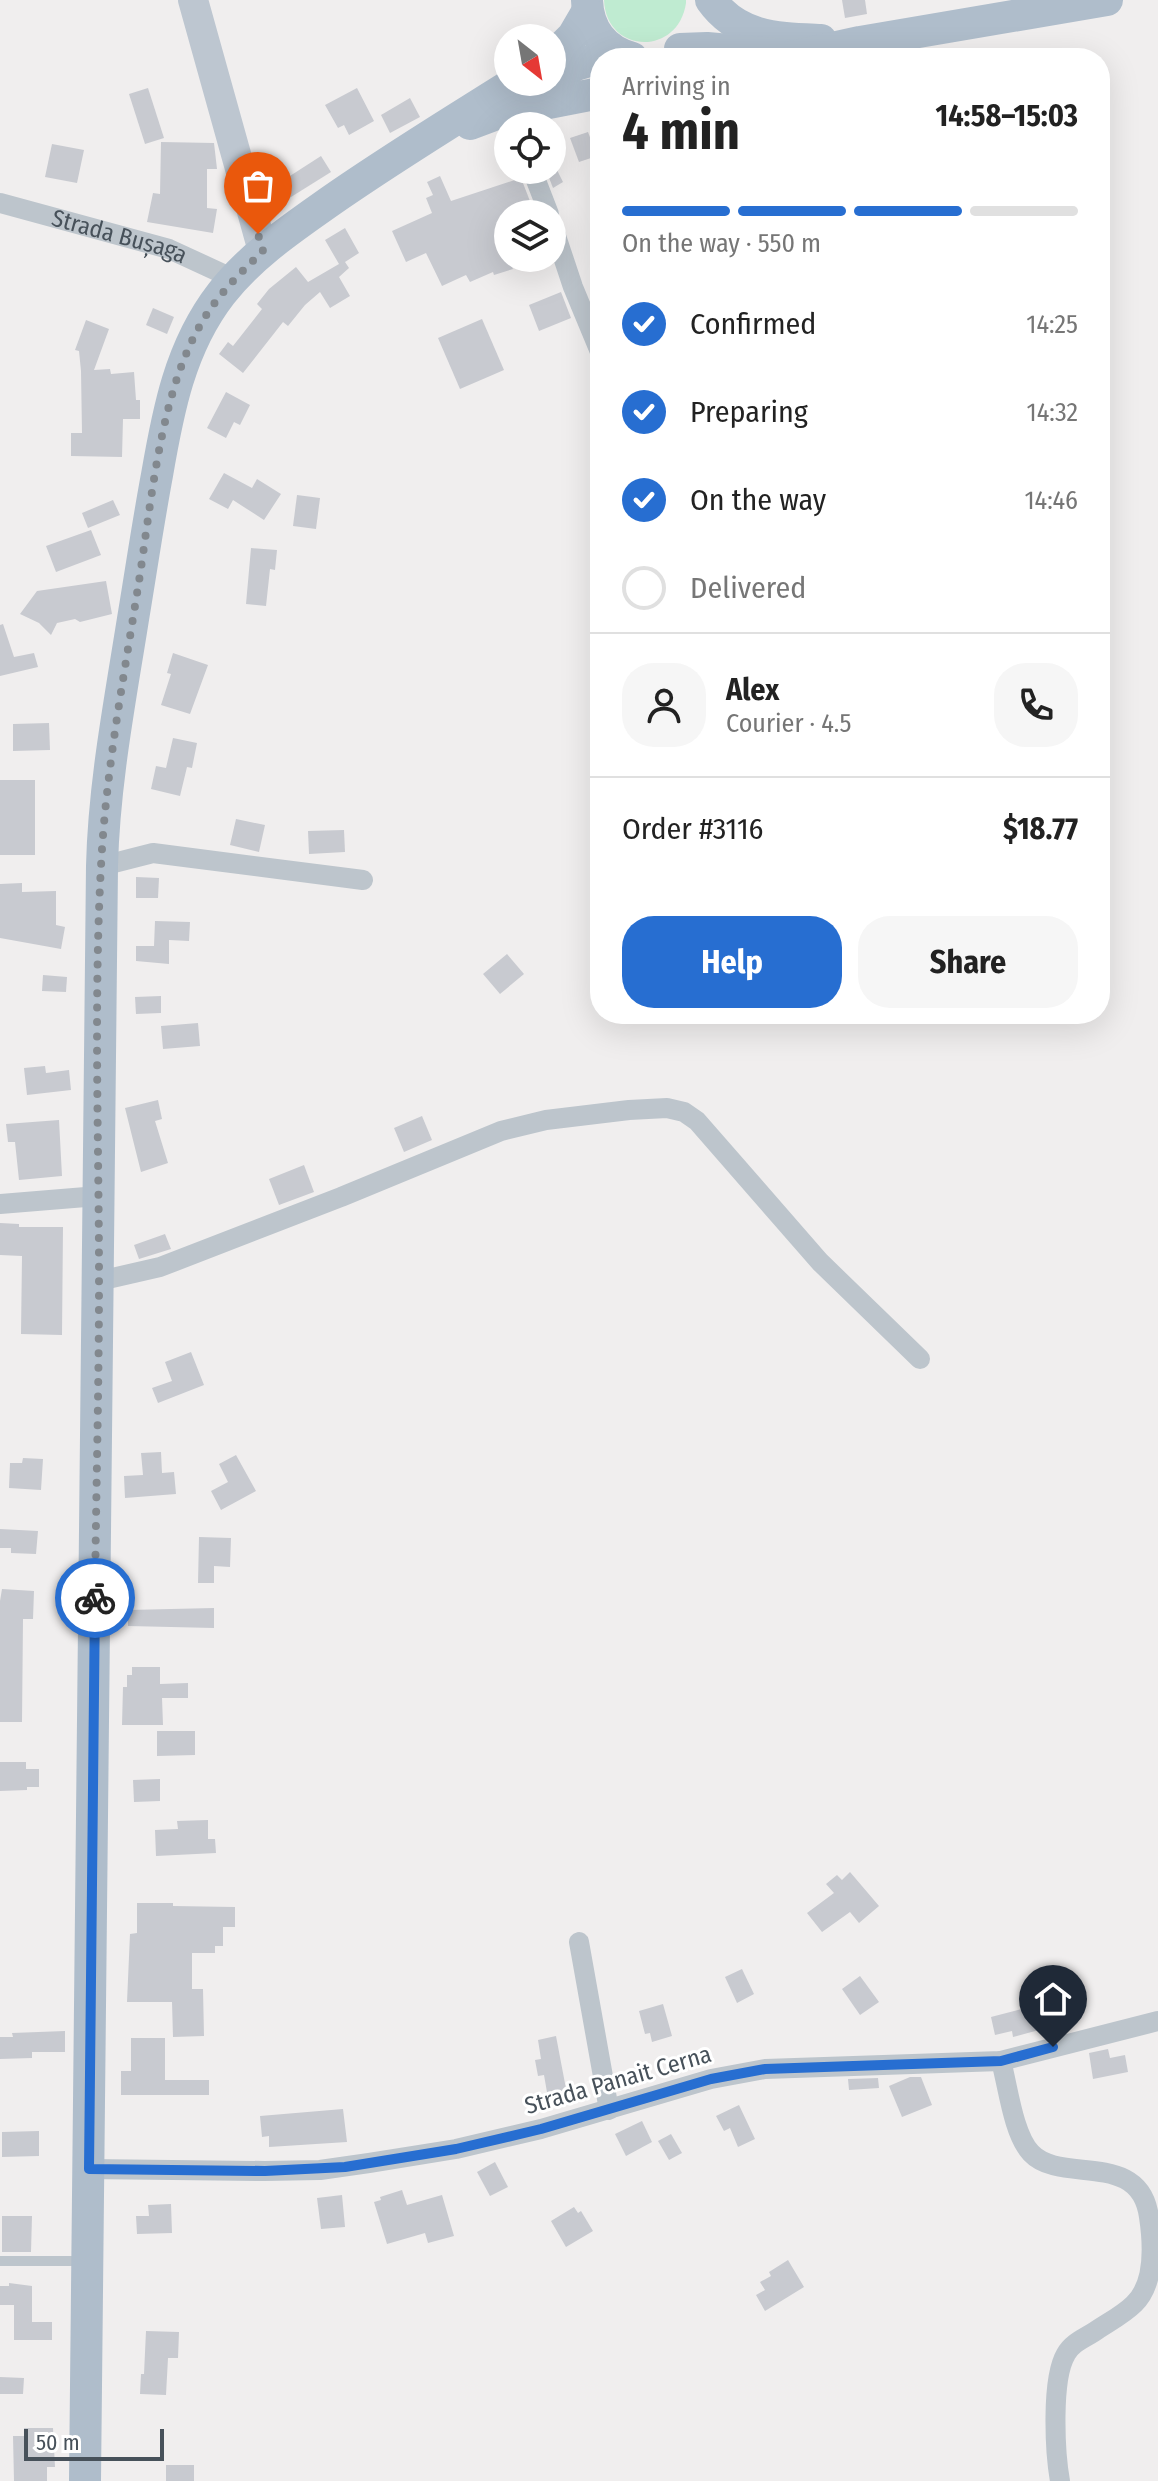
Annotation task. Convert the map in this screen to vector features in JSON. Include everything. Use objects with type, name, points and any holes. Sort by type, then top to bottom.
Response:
[{"type":"main road","points":[[675,48],[697,29],[704,0]]},
{"type":"main road","points":[[711,0],[737,26],[764,36],[860,42]]},
{"type":"main road","points":[[833,48],[1107,0]]},
{"type":"main road","points":[[566,43],[573,36],[587,6]]},
{"type":"main road","points":[[587,6],[591,24],[612,48]]},
{"type":"main road","points":[[196,11],[263,251]]},
{"type":"main road","points":[[566,71],[590,61]]},
{"type":"main road","points":[[85,2481],[102,866],[108,783],[165,428],[177,381],[196,333],[234,279],[263,251],[377,168],[425,138],[508,108],[590,95]]},
{"type":"main road","points":[[508,108],[526,96]]},
{"type":"street","name":"Strada Bușaga","points":[[0,203],[169,249],[234,279]]},
{"type":"street","points":[[566,266],[590,328]]},
{"type":"street","points":[[102,866],[153,853],[363,880]]},
{"type":"street","points":[[99,1281],[160,1267],[501,1131],[546,1120],[601,1112],[667,1108],[684,1112],[697,1121],[820,1262],[920,1359]]},
{"type":"street","points":[[0,1204],[98,1196]]},
{"type":"street","points":[[579,1942],[609,2110]]},
{"type":"street","name":"Strada Panait Cerna","points":[[89,2169],[320,2170],[456,2149],[609,2110],[711,2079],[765,2069],[1001,2061],[1158,2021]]},
{"type":"street","points":[[1001,2061],[1023,2143],[1032,2155],[1048,2164],[1096,2170],[1125,2180],[1143,2195],[1149,2214],[1151,2259],[1141,2297],[1119,2316],[1073,2345],[1062,2364],[1056,2436],[1060,2481]]},
{"type":"lane","points":[[0,2261],[88,2261]]},
{"type":"green space","points":[[604,0],[686,0],[686,3],[680,21],[670,33],[657,40],[643,42],[629,39],[617,31],[608,18]]},
{"type":"building","points":[[842,0],[865,0],[867,14],[845,18]]},
{"type":"building","points":[[148,88],[164,138],[145,144],[129,94]]},
{"type":"building","points":[[357,88],[374,121],[349,135],[344,125],[338,128],[325,105]]},
{"type":"building","points":[[410,98],[420,117],[390,133],[381,115]]},
{"type":"building","points":[[588,132],[590,158],[579,162],[570,138]]},
{"type":"building","points":[[161,142],[214,143],[217,169],[207,169],[207,208],[217,209],[213,233],[147,222],[153,193],[160,194]]},
{"type":"building","points":[[52,144],[84,150],[77,183],[45,177]]},
{"type":"building","points":[[321,156],[331,172],[275,207],[265,192]]},
{"type":"building","points":[[440,176],[451,201],[503,184],[523,184],[530,200],[494,200],[494,272],[504,272],[494,275],[493,272],[470,282],[466,275],[442,286],[426,253],[406,262],[392,231],[432,213],[426,198],[433,195],[427,182]]},
{"type":"building","points":[[345,228],[359,253],[345,262],[349,268],[339,277],[350,296],[330,308],[320,292],[288,326],[283,322],[243,373],[219,354],[228,342],[233,346],[262,309],[257,304],[269,289],[296,267],[308,282],[339,264],[325,240]]},
{"type":"building","points":[[561,292],[571,318],[539,331],[529,305]]},
{"type":"building","points":[[153,308],[174,317],[167,334],[146,325]]},
{"type":"building","points":[[482,319],[504,370],[460,389],[438,338]]},
{"type":"building","points":[[86,320],[109,329],[94,370],[110,369],[111,374],[134,372],[136,400],[140,400],[140,419],[123,419],[122,457],[71,456],[71,433],[82,433],[81,371],[79,351],[75,350]]},
{"type":"building","points":[[226,392],[250,405],[240,425],[234,422],[226,438],[207,428]]},
{"type":"building","points":[[224,473],[252,488],[257,479],[281,494],[264,520],[233,500],[228,509],[209,499]]},
{"type":"building","points":[[297,495],[320,498],[316,529],[293,526]]},
{"type":"building","points":[[113,500],[120,515],[88,528],[82,513]]},
{"type":"building","points":[[91,530],[101,555],[56,572],[46,546]]},
{"type":"building","points":[[251,548],[277,550],[275,570],[270,569],[266,606],[246,604]]},
{"type":"building","points":[[106,581],[112,614],[80,622],[75,619],[57,623],[51,635],[39,623],[20,614],[37,591]]},
{"type":"building","points":[[3,624],[14,657],[34,653],[38,667],[0,676],[0,625]]},
{"type":"building","points":[[173,653],[208,665],[190,714],[161,705],[171,674],[167,673]]},
{"type":"building","points":[[49,723],[50,750],[13,751],[13,724]]},
{"type":"building","points":[[173,738],[197,743],[192,768],[187,767],[180,796],[151,789],[156,766],[166,768]]},
{"type":"building","points":[[0,780],[35,780],[35,855],[0,855]]},
{"type":"building","points":[[236,819],[265,825],[259,852],[230,845]]},
{"type":"building","points":[[344,830],[345,852],[309,854],[308,831]]},
{"type":"building","points":[[136,877],[159,878],[158,898],[136,898]]},
{"type":"building","points":[[22,883],[22,892],[56,891],[56,925],[65,927],[61,949],[0,938],[0,884]]},
{"type":"building","points":[[155,921],[190,922],[189,941],[169,940],[169,964],[136,961],[136,946],[154,946]]},
{"type":"building","points":[[507,954],[524,974],[500,994],[483,974]]},
{"type":"building","points":[[43,975],[67,977],[66,992],[42,991]]},
{"type":"building","points":[[161,996],[161,1013],[136,1014],[135,997]]},
{"type":"building","points":[[198,1023],[200,1046],[163,1049],[161,1026]]},
{"type":"building","points":[[45,1066],[46,1073],[69,1070],[71,1090],[27,1095],[24,1068]]},
{"type":"building","points":[[158,1100],[162,1119],[155,1121],[168,1163],[141,1172],[125,1108]]},
{"type":"building","points":[[422,1116],[432,1140],[404,1152],[394,1128]]},
{"type":"building","points":[[59,1120],[62,1176],[19,1180],[15,1142],[8,1142],[6,1124]]},
{"type":"building","points":[[304,1165],[314,1192],[279,1205],[269,1179]]},
{"type":"building","points":[[0,1223],[19,1224],[19,1227],[63,1227],[62,1335],[21,1334],[22,1256],[0,1255]]},
{"type":"building","points":[[165,1234],[171,1249],[139,1259],[134,1245]]},
{"type":"building","points":[[191,1352],[204,1385],[158,1403],[152,1388],[172,1381],[165,1362]]},
{"type":"building","points":[[161,1452],[162,1473],[174,1472],[176,1494],[125,1498],[124,1476],[143,1475],[141,1453]]},
{"type":"building","points":[[236,1455],[256,1491],[221,1510],[211,1491],[228,1482],[219,1464]]},
{"type":"building","points":[[23,1458],[43,1459],[41,1490],[9,1488],[10,1463],[22,1463]]},
{"type":"building","points":[[0,1529],[38,1531],[36,1554],[11,1553],[11,1548],[0,1548]]},
{"type":"building","points":[[199,1537],[231,1538],[230,1567],[214,1566],[214,1583],[198,1583]]},
{"type":"building","points":[[2,1589],[34,1591],[33,1619],[23,1619],[22,1722],[0,1722]]},
{"type":"building","points":[[214,1608],[214,1628],[128,1626],[128,1610]]},
{"type":"building","points":[[132,1667],[160,1667],[160,1684],[188,1683],[188,1698],[162,1698],[163,1725],[122,1725],[123,1687],[127,1687],[127,1675],[132,1675]]},
{"type":"building","points":[[157,1731],[195,1731],[195,1755],[157,1756]]},
{"type":"building","points":[[0,1762],[26,1762],[26,1769],[39,1769],[39,1787],[0,1791]]},
{"type":"building","points":[[160,1779],[160,1801],[134,1802],[133,1780]]},
{"type":"building","points":[[208,1820],[208,1839],[215,1839],[216,1853],[156,1856],[155,1830],[178,1829],[177,1821]]},
{"type":"building","points":[[850,1872],[879,1906],[859,1923],[850,1912],[822,1932],[807,1913],[834,1893],[826,1884],[837,1875],[842,1880]]},
{"type":"building","points":[[137,1903],[235,1907],[235,1927],[223,1927],[223,1946],[215,1946],[215,1953],[192,1953],[192,1989],[203,1989],[204,2036],[173,2037],[172,2002],[127,2002],[130,1934],[137,1933]]},
{"type":"building","points":[[742,1969],[754,1994],[737,2003],[725,1977]]},
{"type":"building","points":[[860,1976],[879,2002],[860,2015],[842,1989]]},
{"type":"building","points":[[663,2004],[672,2036],[652,2042],[650,2033],[645,2034],[639,2011]]},
{"type":"building","points":[[1033,2006],[1039,2030],[1013,2037],[1012,2031],[995,2035],[991,2017]]},
{"type":"building","points":[[65,2031],[65,2052],[32,2052],[32,2058],[0,2059],[0,2037],[13,2037],[12,2033]]},
{"type":"building","points":[[556,2036],[567,2094],[548,2098],[544,2075],[538,2076],[535,2060],[541,2059],[538,2040]]},
{"type":"building","points":[[131,2038],[165,2038],[165,2080],[209,2080],[209,2095],[121,2095],[121,2071],[131,2071]]},
{"type":"building","points":[[1108,2049],[1110,2058],[1125,2055],[1128,2072],[1093,2079],[1089,2053]]},
{"type":"building","points":[[910,2077],[921,2077],[932,2105],[902,2117],[889,2086]]},
{"type":"building","points":[[878,2078],[879,2088],[849,2090],[848,2079]]},
{"type":"building","points":[[739,2105],[755,2139],[738,2147],[730,2128],[724,2131],[716,2116]]},
{"type":"building","points":[[343,2109],[347,2142],[269,2147],[269,2136],[262,2137],[260,2116]]},
{"type":"building","points":[[642,2121],[652,2142],[626,2156],[615,2134]]},
{"type":"building","points":[[39,2131],[39,2156],[2,2157],[2,2132]]},
{"type":"building","points":[[671,2134],[682,2153],[669,2160],[658,2141]]},
{"type":"building","points":[[495,2162],[508,2187],[490,2196],[477,2172]]},
{"type":"building","points":[[402,2190],[407,2205],[442,2195],[454,2236],[428,2243],[425,2233],[387,2244],[374,2202]]},
{"type":"building","points":[[342,2195],[345,2227],[321,2229],[317,2198]]},
{"type":"building","points":[[171,2204],[172,2233],[137,2234],[136,2216],[149,2216],[148,2205]]},
{"type":"building","points":[[574,2207],[578,2213],[581,2211],[593,2231],[566,2247],[551,2221]]},
{"type":"building","points":[[2,2216],[32,2216],[31,2252],[2,2252]]},
{"type":"building","points":[[788,2260],[804,2287],[765,2311],[756,2295],[765,2290],[760,2282]]},
{"type":"building","points":[[9,2283],[32,2286],[32,2322],[52,2322],[52,2340],[14,2340],[14,2305],[0,2305],[0,2286],[9,2286]]},
{"type":"building","points":[[146,2331],[179,2332],[178,2358],[168,2358],[166,2395],[140,2394]]},
{"type":"building","points":[[0,2377],[24,2378],[23,2394],[0,2394]]},
{"type":"building","points":[[24,2428],[53,2428],[55,2467],[47,2467],[47,2481],[14,2481],[13,2436],[24,2436]]},
{"type":"building","points":[[166,2465],[194,2465],[194,2481],[166,2481]]},
{"type":"way so far","points":[[95,1598],[98,1042],[102,852],[108,783],[149,516],[177,381],[196,333],[209,311],[234,279],[263,251],[258,234]]},
{"type":"route","points":[[95,1598],[89,2169],[265,2171],[345,2167],[456,2149],[541,2129],[711,2079],[765,2069],[1001,2061],[1053,2047]]}]
